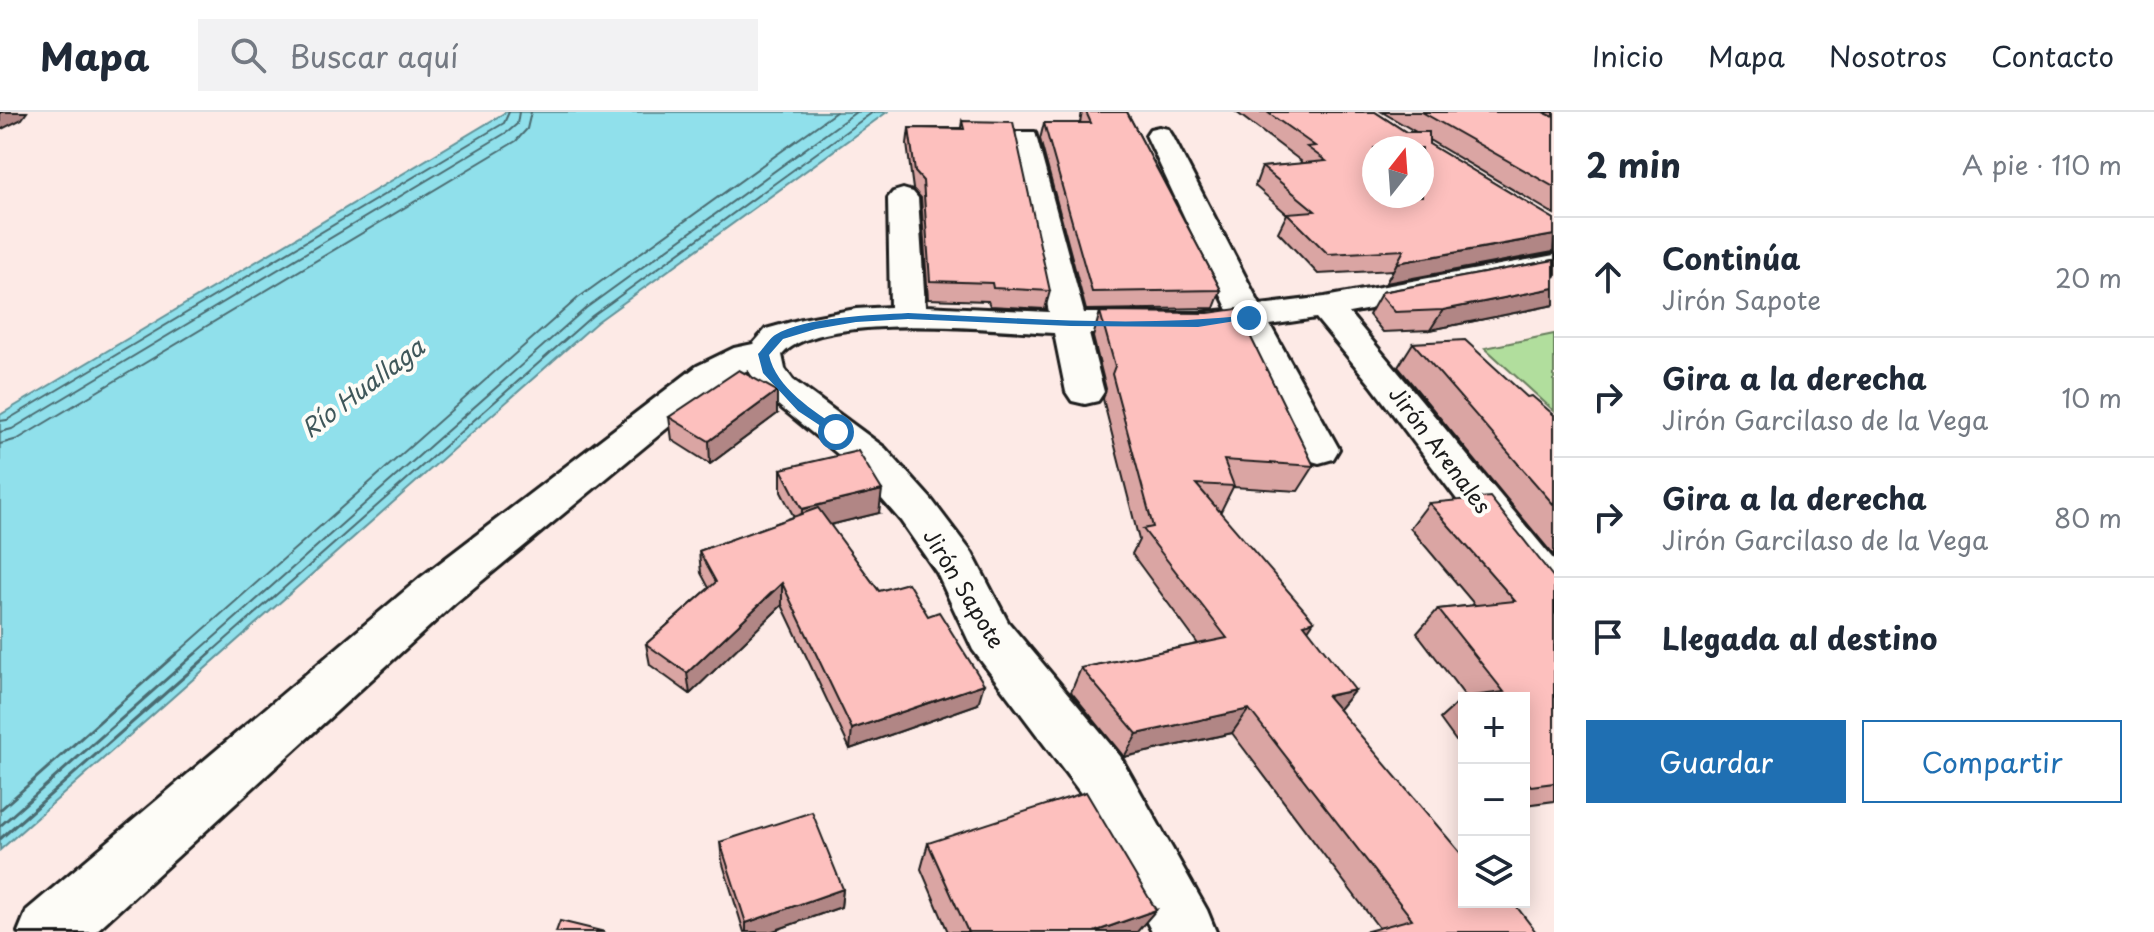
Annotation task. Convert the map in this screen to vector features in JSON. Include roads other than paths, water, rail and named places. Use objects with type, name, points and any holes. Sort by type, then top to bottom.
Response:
[{"type":"street","points":[[1159,135],[1249,318],[1319,449]]},
{"type":"street","points":[[1026,138],[1085,392]]},
{"type":"street","points":[[903,198],[908,316]]},
{"type":"street","points":[[49,932],[437,591],[710,374],[747,356],[764,354],[779,337],[814,326],[856,319],[908,316],[1071,323],[1198,324],[1325,307],[1554,265]]},
{"type":"street","name":"Jirón Arenales","points":[[1325,307],[1372,358],[1516,548],[1554,593]]},
{"type":"street","name":"Jirón Sapote","points":[[764,354],[767,371],[780,388],[870,458],[916,510],[956,565],[990,636],[1100,774],[1185,932]]},
{"type":"water","name":"Río Huallaga","points":[[506,112],[887,112],[597,322],[0,850],[0,415]]}]
